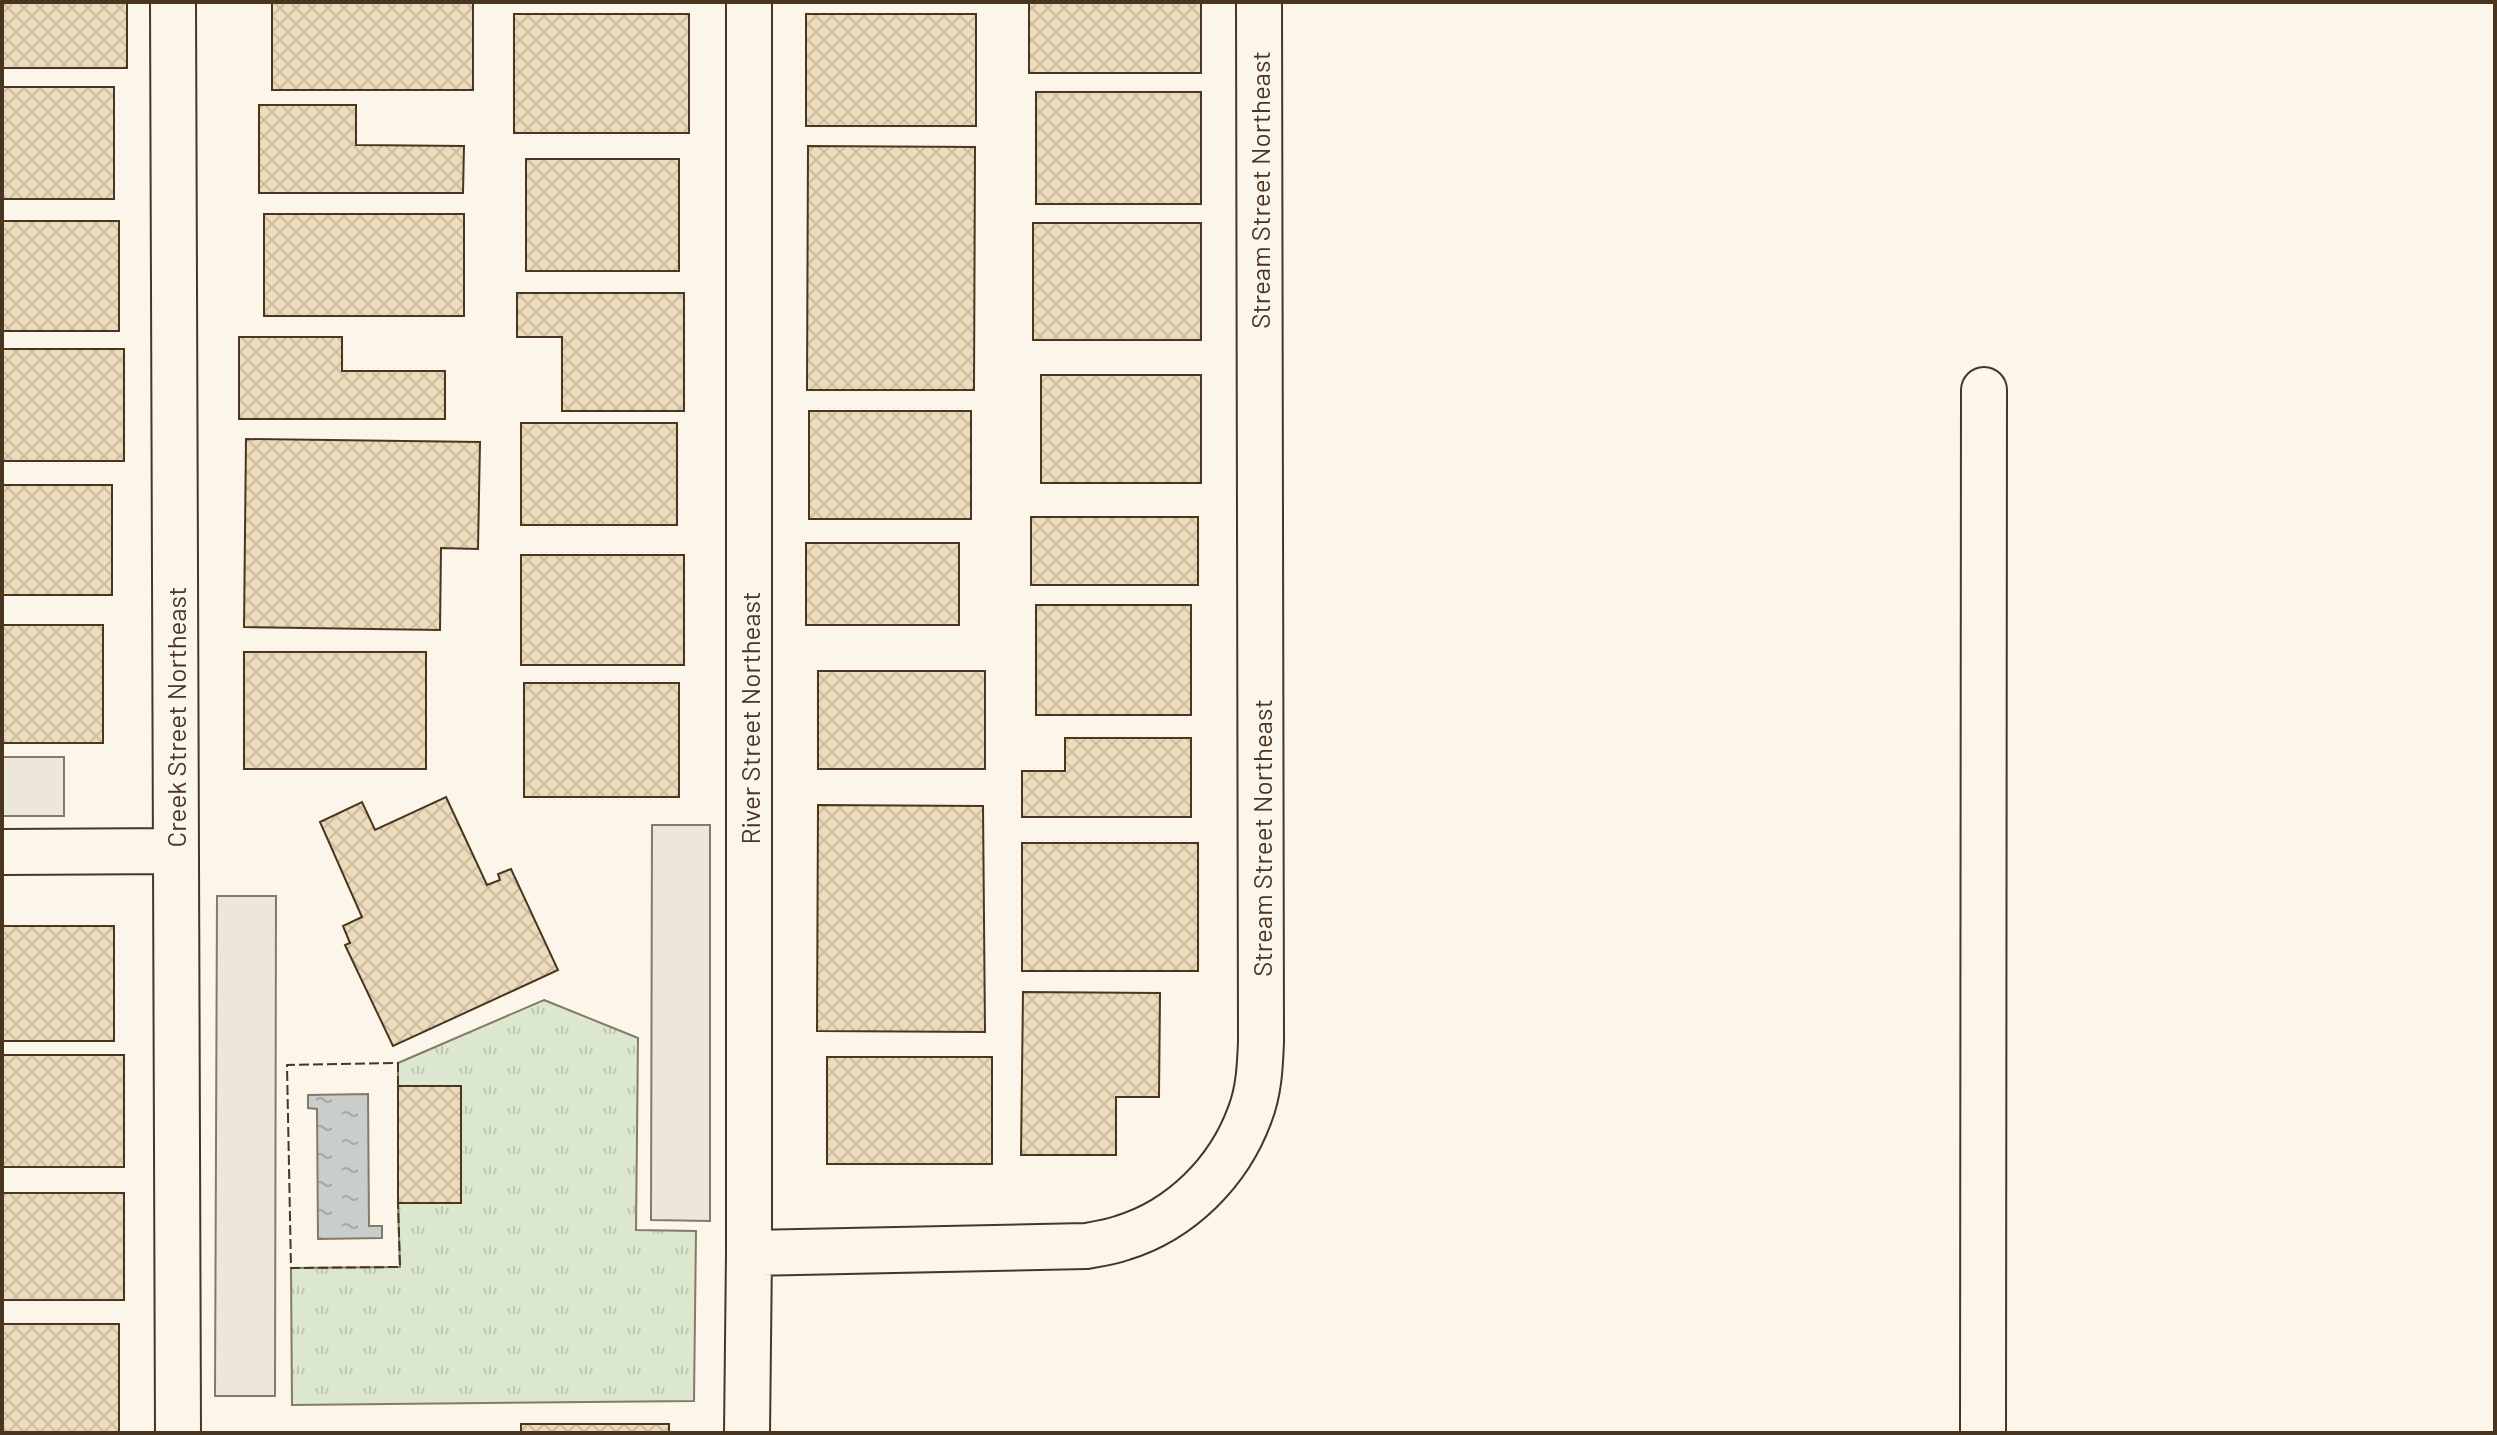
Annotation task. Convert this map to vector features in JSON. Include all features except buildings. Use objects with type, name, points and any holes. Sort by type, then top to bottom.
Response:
[{"type":"street","name":"Creek Street Northeast","points":[[173,2],[178,1433]]},
{"type":"street","name":"River Street Northeast","points":[[747,1433],[749,2]]},
{"type":"street","name":"Stream Street Northeast","points":[[749,1253],[1086,1246],[1123,1238],[1158,1223],[1190,1201],[1216,1175],[1237,1145],[1251,1112],[1259,1078],[1261,1042],[1259,2]]},
{"type":"street","points":[[1983,1433],[1984,390]]},
{"type":"street","points":[[2,852],[176,851]]},
{"type":"green space","points":[[544,1000],[638,1038],[636,1230],[696,1231],[694,1401],[292,1405],[291,1268],[400,1267],[398,1203],[461,1202],[461,1087],[398,1086],[398,1063]]},
{"type":"shaded area","points":[[2,757],[64,757],[64,816],[2,816]]},
{"type":"shaded area","points":[[652,825],[710,825],[710,1221],[651,1220]]},
{"type":"shaded area","points":[[217,896],[276,896],[275,1396],[215,1396]]},
{"type":"water","points":[[368,1094],[369,1226],[382,1226],[382,1238],[318,1239],[317,1109],[308,1108],[308,1095]]},
{"type":"fence","points":[[398,1086],[398,1063],[287,1065],[291,1268],[400,1267],[398,1203]]}]
